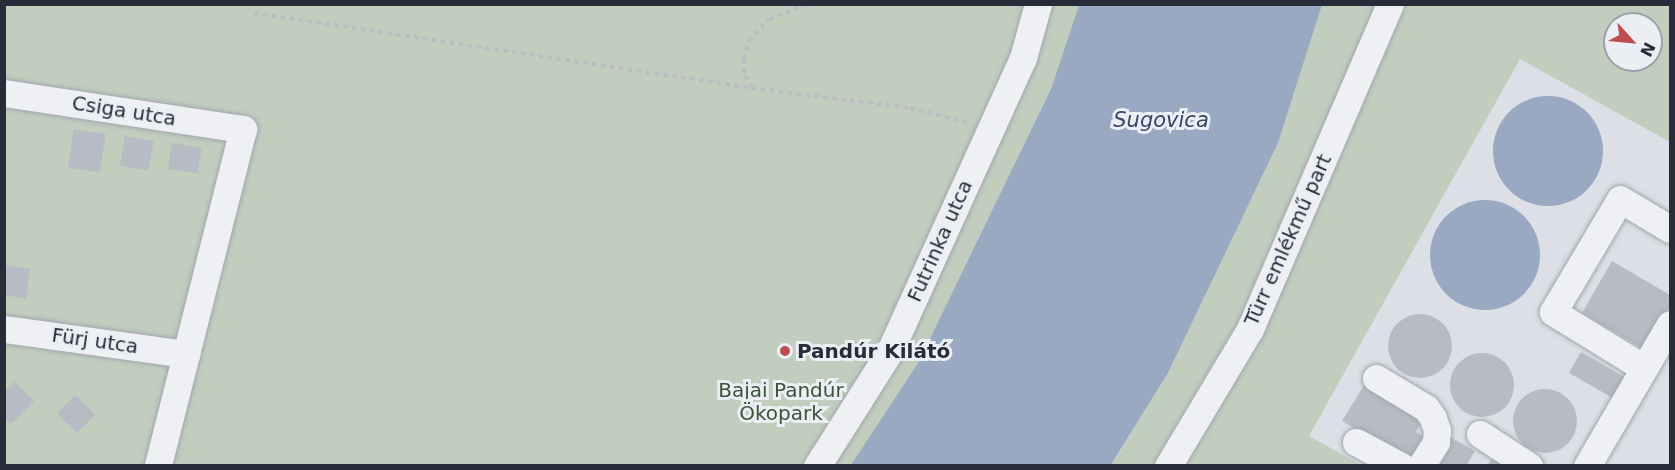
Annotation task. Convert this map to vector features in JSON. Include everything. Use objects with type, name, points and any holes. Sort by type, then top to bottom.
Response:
[{"type":"street","name":"Futrinka utca","points":[[817,465],[890,351],[1023,58],[1038,4]]},
{"type":"street","name":"Türr emlékmű part","points":[[1168,465],[1250,329],[1389,4]]},
{"type":"street","name":"Csiga utca","points":[[4,93],[243,129],[186,354]]},
{"type":"street","points":[[1644,368],[1553,312],[1620,199],[1671,229]]},
{"type":"street","points":[[1587,465],[1671,324]]},
{"type":"street","name":"Fürj utca","points":[[5,329],[186,354]]},
{"type":"street","points":[[158,465],[186,354]]},
{"type":"street","points":[[1376,378],[1426,408],[1433,418],[1437,430],[1436,442],[1421,465]]},
{"type":"street","points":[[1480,434],[1529,465]]},
{"type":"street","points":[[1356,442],[1401,465]]},
{"type":"path","points":[[752,88],[744,73],[744,59],[749,41],[769,19],[808,4]]},
{"type":"path","points":[[254,13],[752,88],[910,108],[991,128]]},
{"type":"green space","name":"Bajai Pandúr Ökopark","points":[[4,5],[1079,5],[1051,89],[918,363],[851,466],[5,465]]},
{"type":"green space","points":[[1322,5],[1670,5],[1670,142],[1520,59],[1309,436],[1361,465],[1111,466],[1168,373],[1278,143]]},
{"type":"water","name":"Sugovica","points":[[1079,5],[1322,5],[1278,143],[1168,373],[1111,465],[851,465],[918,363],[1051,89]]},
{"type":"water","points":[[1548,96],[1569,100],[1587,112],[1599,130],[1603,151],[1599,172],[1587,190],[1569,202],[1548,206],[1527,202],[1509,190],[1497,172],[1493,151],[1497,130],[1509,112],[1527,100]]},
{"type":"water","points":[[1485,200],[1506,204],[1524,216],[1536,234],[1540,255],[1536,276],[1524,294],[1506,306],[1485,310],[1464,306],[1446,294],[1434,276],[1430,255],[1434,234],[1446,216],[1464,204]]},
{"type":"building","points":[[74,129],[106,134],[100,173],[68,168]]},
{"type":"building","points":[[125,136],[154,141],[148,171],[120,166]]},
{"type":"building","points":[[172,143],[202,148],[198,173],[168,169]]},
{"type":"building","points":[[1612,261],[1670,295],[1670,306],[1645,350],[1582,313]]},
{"type":"building","points":[[4,265],[30,269],[26,299],[4,295]]},
{"type":"building","points":[[1420,314],[1432,316],[1443,323],[1450,334],[1452,346],[1450,358],[1443,369],[1432,376],[1420,378],[1408,376],[1397,369],[1390,358],[1388,346],[1390,334],[1397,323],[1408,316]]},
{"type":"building","points":[[1581,352],[1627,378],[1615,399],[1569,373]]},
{"type":"building","points":[[1482,353],[1494,355],[1505,362],[1512,373],[1514,385],[1512,397],[1505,408],[1494,415],[1482,417],[1470,415],[1459,408],[1452,397],[1450,385],[1452,373],[1459,362],[1470,355]]},
{"type":"building","points":[[15,382],[34,401],[11,424],[4,418],[4,392]]},
{"type":"building","points":[[1366,382],[1424,418],[1416,432],[1426,438],[1411,463],[1342,421]]},
{"type":"building","points":[[1545,389],[1557,391],[1568,398],[1575,409],[1577,421],[1575,433],[1568,444],[1557,451],[1545,453],[1533,451],[1522,444],[1515,433],[1513,421],[1515,409],[1522,398],[1533,391]]},
{"type":"building","points":[[75,395],[95,414],[77,433],[57,414]]},
{"type":"building","points":[[1448,436],[1475,451],[1466,466],[1430,466]]},
{"type":"building","points":[[1497,450],[1521,466],[1487,466]]},
{"type":"place","name":"Pandúr Kilátó","points":[[785,351]]}]
